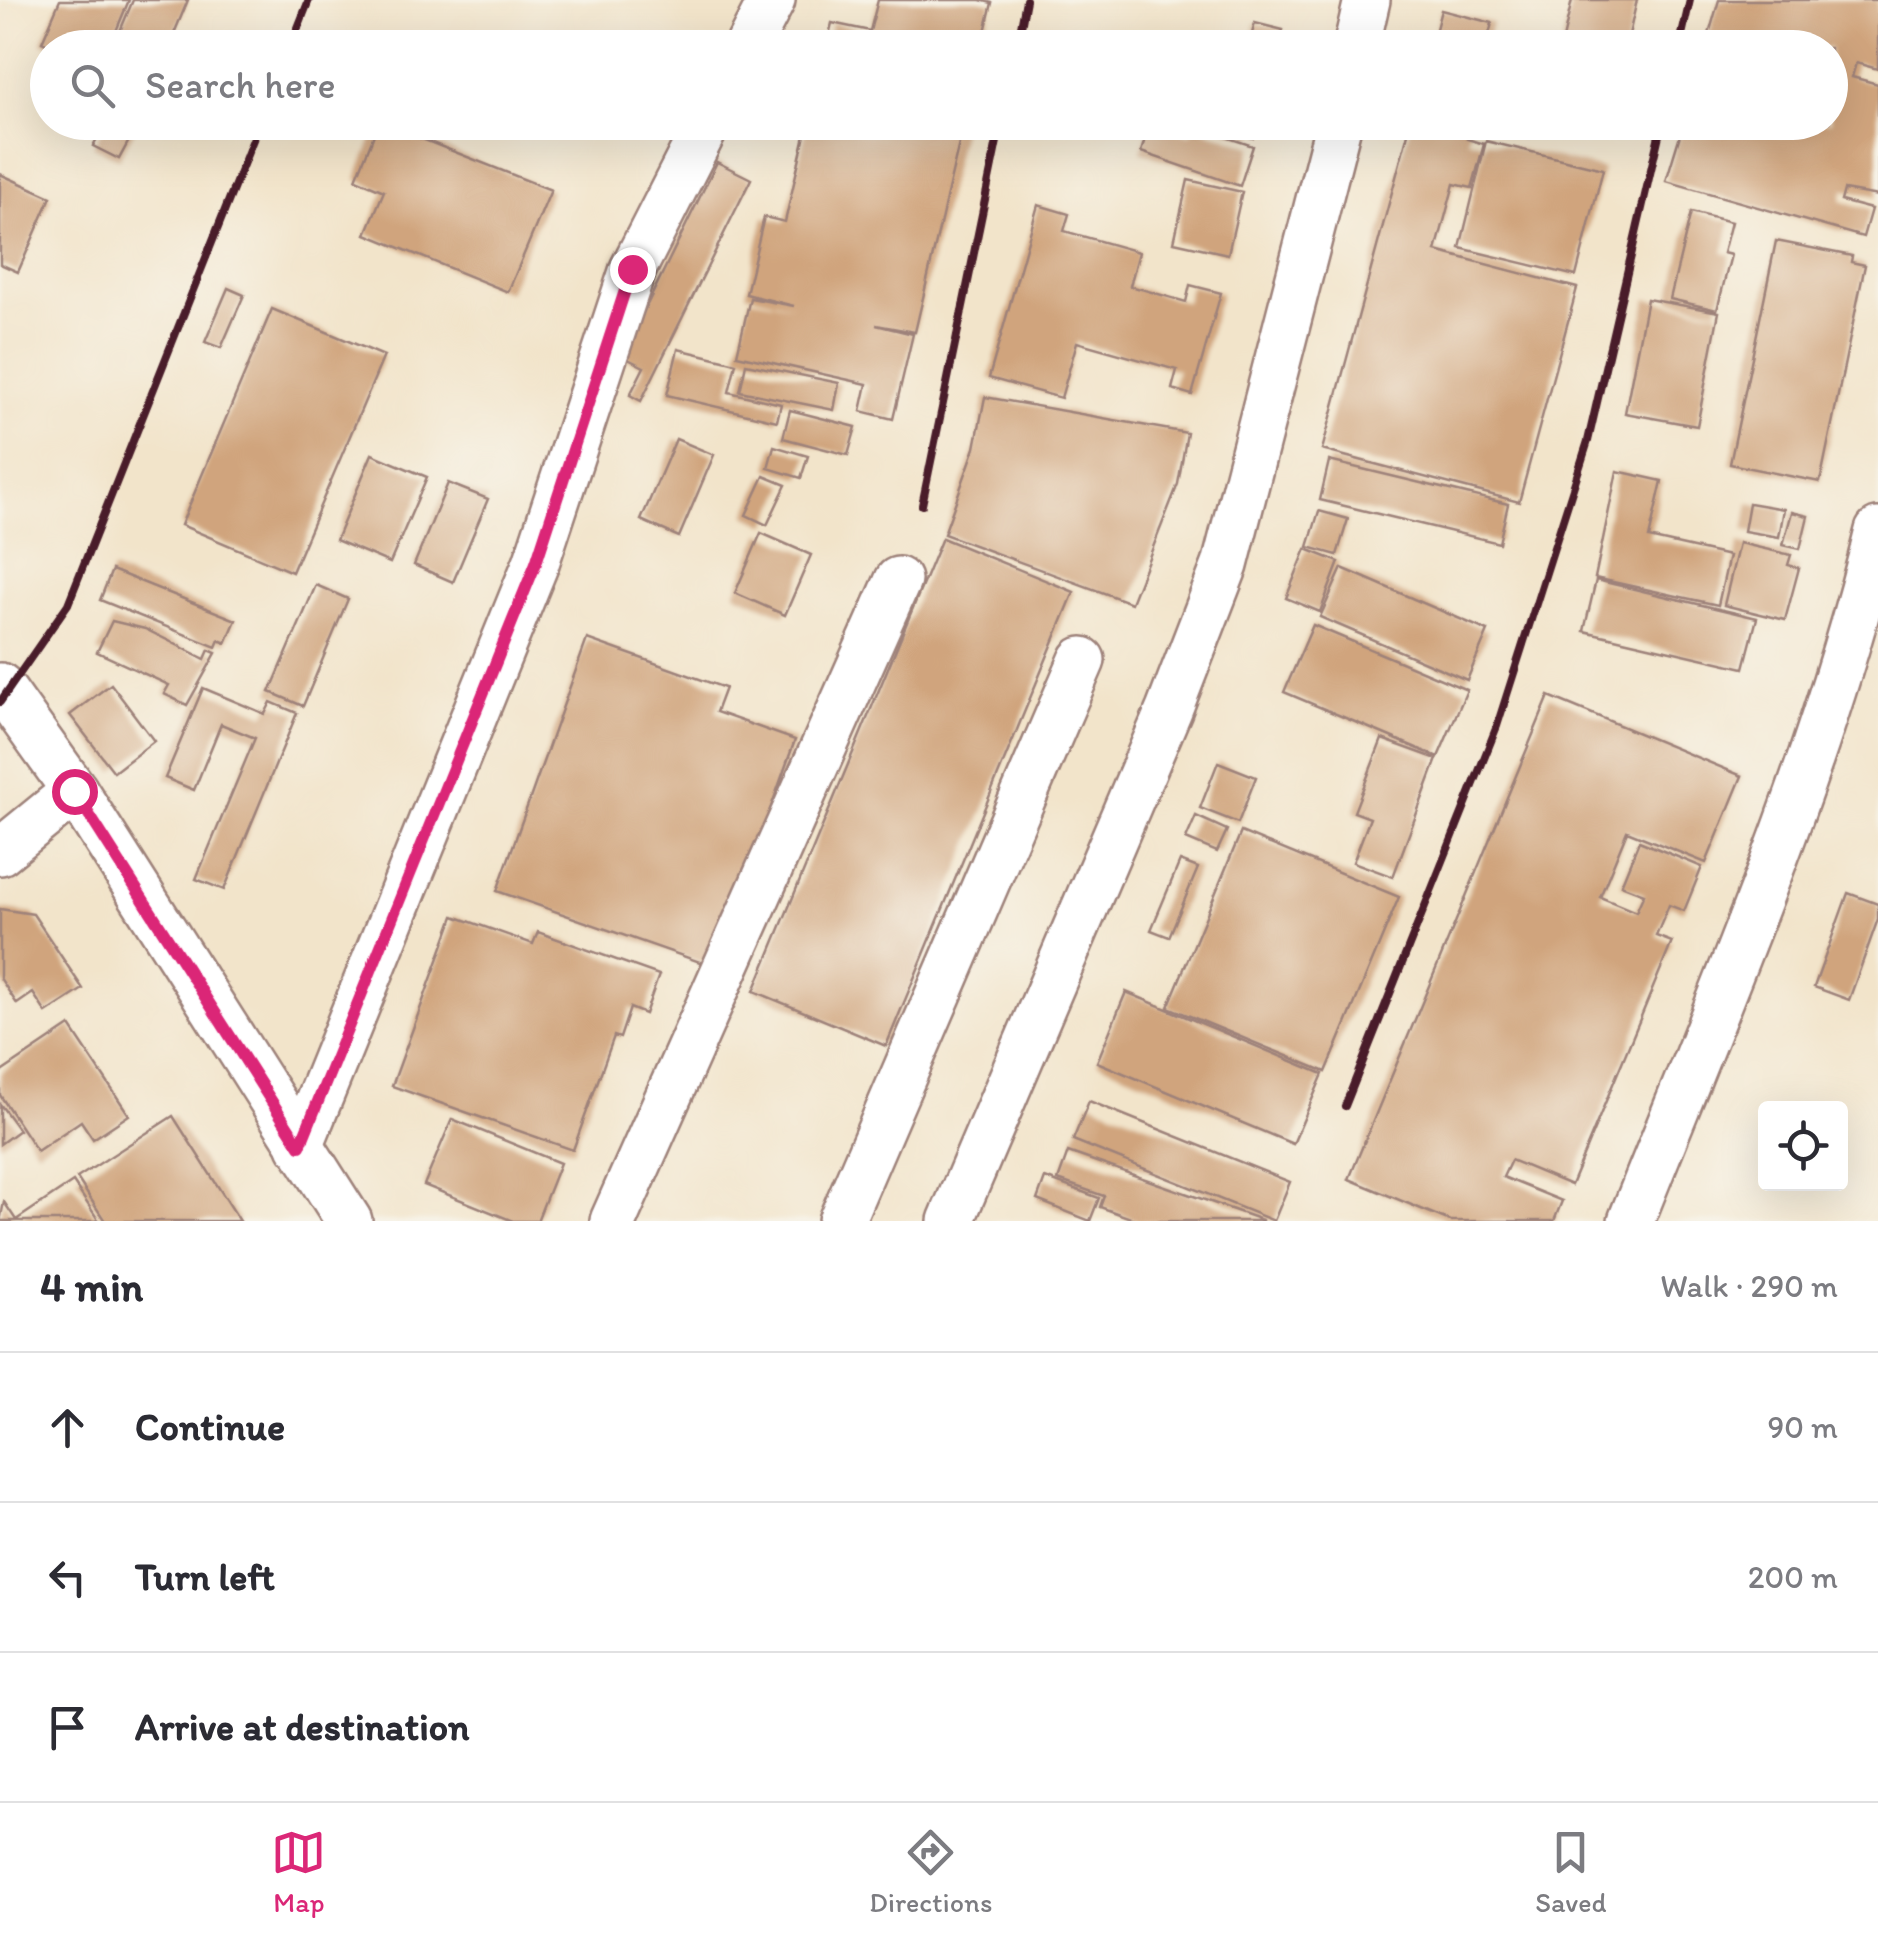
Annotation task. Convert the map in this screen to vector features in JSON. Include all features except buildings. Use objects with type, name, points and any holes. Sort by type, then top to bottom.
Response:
[{"type":"street","points":[[756,30],[772,0]]},
{"type":"street","points":[[1360,30],[1367,0]]},
{"type":"street","points":[[300,1146],[536,563],[632,269],[699,140]]},
{"type":"street","points":[[951,1221],[1169,710],[1225,565],[1334,140]]},
{"type":"street","points":[[1631,1221],[1768,877],[1856,622],[1878,531]]},
{"type":"street","points":[[613,1221],[898,580]]},
{"type":"street","points":[[841,1221],[1082,660]]},
{"type":"street","points":[[0,686],[74,791],[349,1221]]},
{"type":"street","points":[[0,852],[74,791]]},
{"type":"railway","points":[[297,30],[309,0]]},
{"type":"railway","points":[[1020,30],[1026,0]]},
{"type":"railway","points":[[1683,30],[1690,0]]},
{"type":"railway","points":[[0,702],[68,604],[253,140]]},
{"type":"railway","points":[[922,505],[997,140]]},
{"type":"railway","points":[[1345,1106],[1497,726],[1588,441],[1658,140]]},
{"type":"route","points":[[74,791],[300,1146],[536,563],[632,269]]}]
